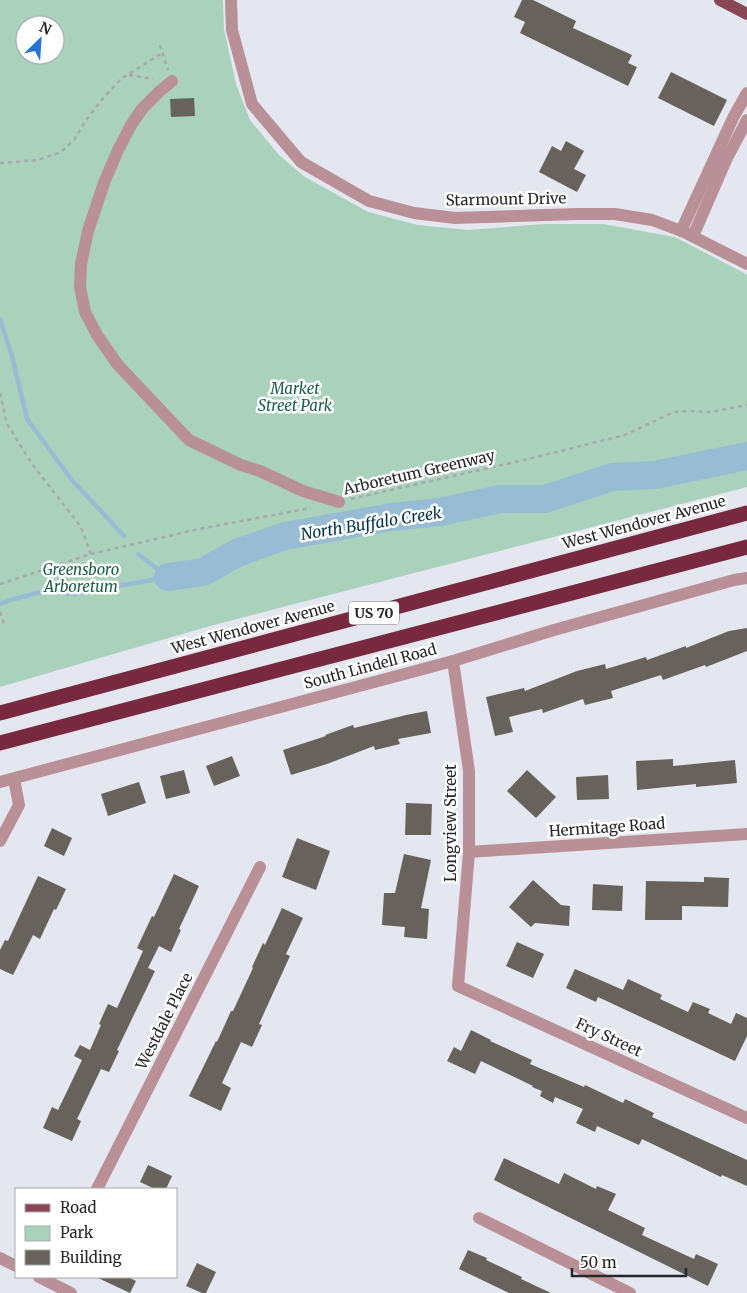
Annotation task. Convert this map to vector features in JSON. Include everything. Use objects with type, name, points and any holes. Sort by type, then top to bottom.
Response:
[{"type":"highway","name":"West Wendover Avenue","points":[[0,713],[747,513]]},
{"type":"highway","name":"US 70","points":[[0,743],[747,547]]},
{"type":"main road","points":[[720,0],[747,14]]},
{"type":"street","name":"Starmount Drive","points":[[231,0],[232,30],[252,104],[301,162],[369,201],[414,213],[455,218],[615,214],[652,220],[681,230],[747,264]]},
{"type":"street","points":[[172,81],[160,90],[142,109],[131,125],[104,183],[88,231],[81,264],[80,287],[85,312],[97,335],[118,365],[189,440],[241,465],[260,470],[302,491],[339,502]]},
{"type":"street","points":[[681,230],[733,118],[747,93]]},
{"type":"street","points":[[693,236],[726,160],[747,120]]},
{"type":"street","name":"South Lindell Road","points":[[0,782],[453,660],[554,630],[747,578]]},
{"type":"street","name":"Longview Street","points":[[453,660],[469,772],[469,852],[458,986]]},
{"type":"street","points":[[0,841],[19,805],[14,779]]},
{"type":"street","name":"Hermitage Road","points":[[469,852],[747,834]]},
{"type":"street","name":"Westdale Place","points":[[98,1188],[260,867]]},
{"type":"street","name":"Fry Street","points":[[458,986],[747,1118]]},
{"type":"street","points":[[479,1218],[630,1293]]},
{"type":"street","points":[[0,1258],[15,1266]]},
{"type":"street","points":[[47,1278],[71,1293]]},
{"type":"path","points":[[0,163],[38,160],[61,152],[74,140],[104,96],[121,79],[162,53]]},
{"type":"path","points":[[128,75],[172,81]]},
{"type":"path","points":[[0,393],[7,424],[32,464],[81,527],[91,554]]},
{"type":"path","name":"Arboretum Greenway","points":[[339,502],[625,435],[674,412],[688,410],[710,412],[747,404]]},
{"type":"path","points":[[0,584],[91,554],[200,529],[310,508]]},
{"type":"path","points":[[0,612],[4,624]]},
{"type":"green space","name":"Market Street Park","points":[[0,0],[223,0],[224,29],[236,84],[250,120],[279,155],[305,177],[368,212],[418,225],[468,230],[544,224],[603,224],[675,237],[747,275],[747,487],[210,626],[0,687]]},
{"type":"building","points":[[522,0],[533,0],[576,21],[573,28],[632,55],[628,63],[637,67],[628,86],[520,33],[525,22],[514,17]]},
{"type":"building","points":[[671,72],[727,100],[714,126],[658,98]]},
{"type":"building","points":[[194,98],[195,116],[171,117],[170,99]]},
{"type":"building","points":[[566,141],[584,151],[574,169],[586,175],[577,192],[539,172],[552,146],[561,151]]},
{"type":"building","points":[[747,628],[747,651],[706,667],[705,665],[663,680],[661,675],[611,691],[613,698],[585,705],[583,699],[543,713],[542,709],[509,717],[513,732],[495,736],[486,697],[524,688],[525,691],[577,671],[605,664],[606,669],[646,657],[647,660],[686,646],[686,648],[729,631]]},
{"type":"building","points":[[427,711],[431,733],[398,739],[400,744],[375,750],[374,746],[291,775],[283,750],[353,725],[354,728]]},
{"type":"building","points":[[232,756],[240,776],[214,786],[206,766]]},
{"type":"building","points":[[673,759],[673,766],[735,760],[737,783],[696,787],[696,784],[637,790],[636,761]]},
{"type":"building","points":[[184,770],[190,793],[166,799],[160,776]]},
{"type":"building","points":[[527,770],[556,797],[536,818],[507,791]]},
{"type":"building","points":[[608,775],[609,799],[577,800],[576,777]]},
{"type":"building","points":[[139,782],[146,803],[108,816],[101,794]]},
{"type":"building","points":[[406,803],[432,804],[431,835],[405,835]]},
{"type":"building","points":[[52,828],[72,838],[64,856],[44,846]]},
{"type":"building","points":[[297,838],[330,851],[316,890],[282,877]]},
{"type":"building","points":[[404,854],[431,860],[421,908],[429,909],[427,939],[404,937],[405,927],[382,925],[384,893],[395,893]]},
{"type":"building","points":[[174,874],[199,886],[179,929],[181,930],[171,952],[159,946],[148,968],[155,971],[117,1050],[119,1051],[109,1072],[101,1069],[77,1119],[81,1121],[72,1141],[43,1128],[52,1107],[58,1110],[82,1060],[74,1056],[80,1045],[90,1050],[108,1004],[117,1008],[143,951],[137,948]]},
{"type":"building","points":[[38,876],[66,889],[40,939],[33,935],[13,975],[0,969],[0,950],[5,940],[8,941]]},
{"type":"building","points":[[704,877],[729,878],[728,907],[682,906],[682,920],[645,920],[646,881],[704,882]]},
{"type":"building","points":[[533,880],[561,905],[570,906],[569,926],[535,923],[531,927],[509,907]]},
{"type":"building","points":[[593,884],[623,886],[622,911],[592,910]]},
{"type":"building","points":[[282,908],[303,918],[286,954],[290,956],[259,1024],[262,1025],[252,1047],[241,1042],[222,1083],[231,1088],[221,1111],[189,1096],[231,1011],[233,1011],[263,943],[265,945]]},
{"type":"building","points":[[517,942],[544,954],[533,978],[506,966]]},
{"type":"building","points":[[575,969],[623,990],[628,979],[662,995],[660,999],[688,1012],[693,1002],[710,1009],[708,1013],[731,1024],[736,1013],[747,1018],[747,1036],[735,1061],[598,997],[596,1002],[566,988]]},
{"type":"building","points":[[471,1030],[532,1060],[530,1064],[584,1087],[585,1085],[623,1103],[625,1099],[654,1113],[652,1117],[747,1160],[747,1186],[722,1175],[721,1177],[642,1139],[639,1145],[597,1126],[595,1132],[576,1123],[583,1109],[555,1097],[553,1103],[540,1096],[542,1091],[481,1061],[475,1074],[447,1061],[454,1047],[461,1051]]},
{"type":"building","points":[[504,1158],[559,1184],[564,1173],[596,1189],[597,1186],[616,1194],[608,1210],[645,1228],[642,1235],[694,1259],[696,1254],[718,1264],[708,1286],[494,1180]]},
{"type":"building","points":[[148,1165],[172,1176],[166,1188],[153,1188],[140,1182]]},
{"type":"building","points":[[468,1250],[487,1258],[486,1260],[551,1293],[509,1293],[459,1269]]},
{"type":"building","points":[[197,1263],[216,1272],[206,1293],[186,1286]]},
{"type":"building","points":[[98,1278],[130,1278],[136,1281],[130,1293]]},
{"type":"waterway","points":[[0,319],[12,356],[27,419],[71,479],[124,536]]},
{"type":"waterway","name":"North Buffalo Creek","points":[[168,577],[203,572],[237,553],[285,536],[392,517],[440,512],[500,499],[545,499],[612,477],[655,475],[747,456]]},
{"type":"waterway","points":[[138,554],[168,577]]},
{"type":"waterway","name":"North Buffalo Creek","points":[[0,604],[45,591],[74,594],[168,577]]},
{"type":"park label","name":"Greensboro Arboretum","points":[[81,578]]}]
